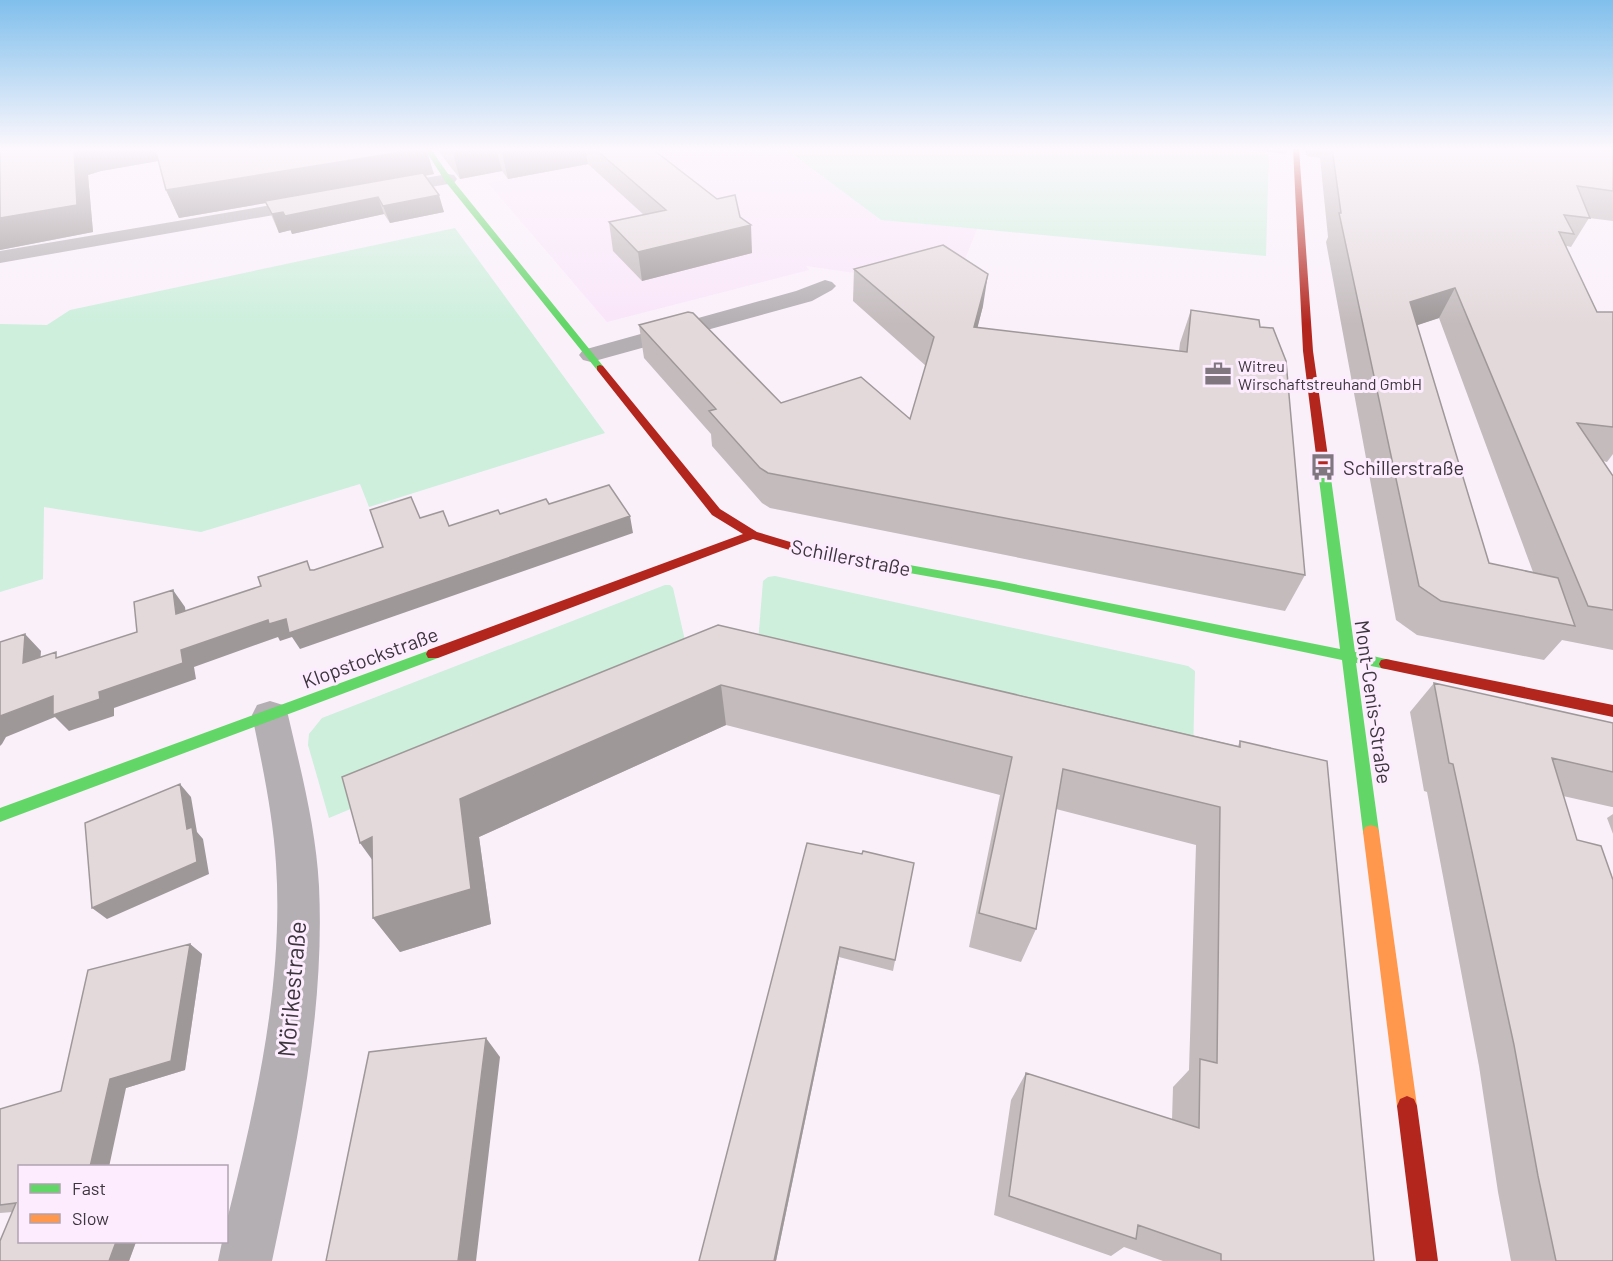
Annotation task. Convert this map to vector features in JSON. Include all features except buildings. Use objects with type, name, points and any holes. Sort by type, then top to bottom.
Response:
[{"type":"street","points":[[0,257],[292,207]]},
{"type":"street","name":"Schillerstraße","points":[[471,207],[716,512],[753,536],[806,551],[999,585],[1613,711]]},
{"type":"street","name":"Mont-Cenis-Straße","points":[[1299,207],[1308,351],[1428,1261]]},
{"type":"street","points":[[591,355],[804,296],[825,286]]},
{"type":"street","name":"Klopstockstraße","points":[[0,815],[753,536]]},
{"type":"street","name":"Mörikestraße","points":[[245,1261],[268,1159],[288,1046],[297,958],[298,884],[290,809],[270,715]]},
{"type":"shaded area","points":[[508,207],[863,207],[881,220],[977,229],[954,287],[806,266],[809,270],[607,322]]},
{"type":"green space","points":[[863,207],[1267,207],[1266,256],[881,220]]},
{"type":"green space","points":[[455,228],[605,433],[369,507],[360,484],[201,532],[44,507],[43,579],[0,592],[0,324],[47,325],[70,310]]},
{"type":"green space","points":[[775,576],[1188,666],[1195,671],[1193,754],[757,655],[763,581]]},
{"type":"green space","points":[[665,585],[673,588],[689,658],[437,773],[329,818],[308,745],[309,734],[322,718]]},
{"type":"traffic: fast","points":[[470,207],[600,368]]},
{"type":"traffic: fast","points":[[1324,471],[1371,832]]},
{"type":"traffic: fast","points":[[831,555],[999,585],[1386,664]]},
{"type":"traffic: fast","points":[[0,815],[433,654]]},
{"type":"traffic: slow","points":[[1371,832],[1407,1106]]},
{"type":"traffic: jam","points":[[1299,207],[1308,351],[1324,471]]},
{"type":"traffic: jam","points":[[600,368],[716,512],[753,535],[806,551],[831,555]]},
{"type":"traffic: jam","points":[[433,654],[753,535]]},
{"type":"traffic: jam","points":[[1386,664],[1613,711]]},
{"type":"traffic: jam","points":[[1407,1106],[1427,1261]]},
{"type":"place","name":"Witreu Wirschaftstreuhand GmbH","points":[[1218,374]]},
{"type":"place","name":"Schillerstraße","points":[[1323,467]]}]
